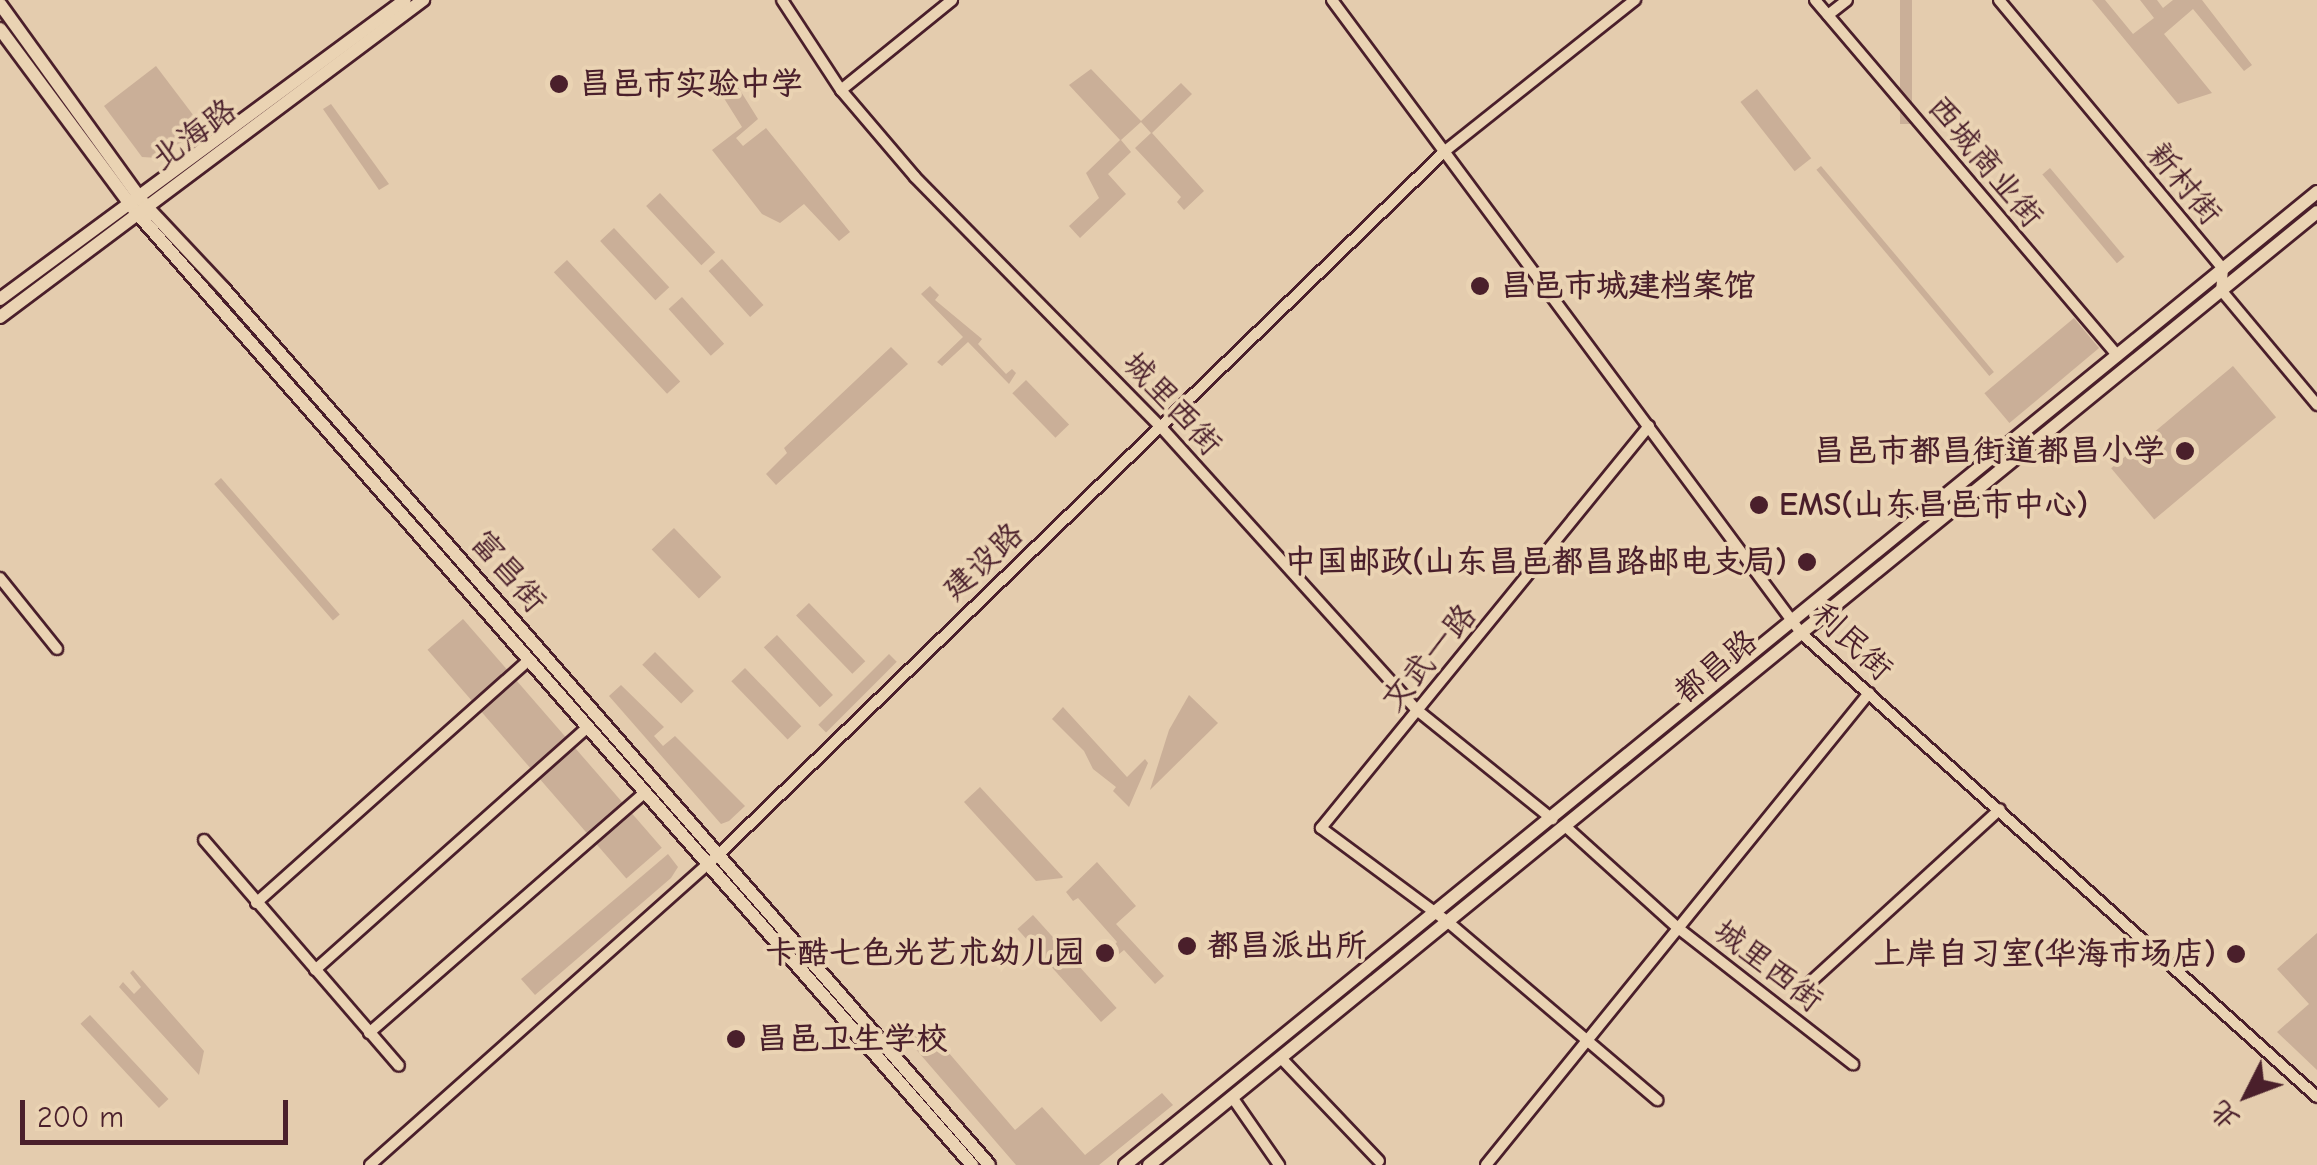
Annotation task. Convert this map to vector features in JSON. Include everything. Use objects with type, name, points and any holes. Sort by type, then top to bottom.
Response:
[{"type":"main road","name":"北海路","points":[[0,316],[138,204],[405,0]]},
{"type":"main road","name":"北海路","points":[[0,299],[424,0]]},
{"type":"main road","name":"富昌街","points":[[0,4],[138,204],[713,859],[989,1165]]},
{"type":"main road","name":"富昌街","points":[[0,30],[138,204],[529,660],[645,792],[713,859],[968,1160]]},
{"type":"main road","name":"都昌路","points":[[1150,1165],[1565,826],[2317,192]]},
{"type":"main road","name":"都昌路","points":[[1797,628],[2317,212]]},
{"type":"main road","points":[[1125,1165],[1552,819],[1797,628]]},
{"type":"street","name":"城里西街","points":[[782,0],[841,90],[915,178],[1161,426],[1417,710],[1552,819]]},
{"type":"street","points":[[841,90],[952,0]]},
{"type":"street","name":"利民街","points":[[1332,0],[1797,628],[2317,1097]]},
{"type":"street","name":"建设路","points":[[370,1165],[713,859],[1445,151],[1635,0]]},
{"type":"street","name":"西城商业街","points":[[1815,0],[2118,356]]},
{"type":"street","points":[[1828,15],[1847,0]]},
{"type":"street","name":"新村街","points":[[1998,0],[2223,270],[2221,290]]},
{"type":"street","points":[[2221,290],[2317,405]]},
{"type":"street","name":"文武一路","points":[[1435,913],[1321,828],[1649,426]]},
{"type":"street","points":[[0,578],[57,649]]},
{"type":"street","points":[[256,903],[529,660]]},
{"type":"street","points":[[1486,1165],[1870,693]]},
{"type":"street","points":[[314,970],[588,726]]},
{"type":"street","points":[[369,1033],[645,792]]},
{"type":"street","points":[[1804,988],[2000,809]]},
{"type":"street","name":"城里西街","points":[[1565,826],[1678,928],[1853,1064]]},
{"type":"street","points":[[204,840],[399,1066]]},
{"type":"street","points":[[1435,913],[1656,1100]]},
{"type":"street","points":[[1281,1058],[1378,1161]]},
{"type":"street","points":[[1232,1097],[1279,1165]]},
{"type":"street","points":[[952,1165],[968,1160]]},
{"type":"shaded area","points":[[1900,0],[1912,0],[1912,124],[1900,124]]},
{"type":"shaded area","points":[[2092,0],[2105,0],[2133,34],[2154,18],[2140,0],[2157,0],[2163,8],[2173,0],[2202,0],[2252,65],[2244,71],[2193,9],[2164,34],[2212,93],[2178,104]]},
{"type":"shaded area","points":[[156,66],[203,128],[158,158],[142,157],[104,106]]},
{"type":"shaded area","points":[[725,66],[758,119],[736,138],[743,146],[766,128],[850,232],[839,241],[804,204],[780,223],[762,214],[712,150],[742,127],[710,76]]},
{"type":"shaded area","points":[[1091,69],[1141,121],[1181,83],[1192,94],[1152,133],[1204,191],[1184,210],[1177,202],[1181,197],[1135,148],[1151,133],[1141,122],[1121,140],[1131,152],[1108,174],[1126,194],[1080,238],[1069,226],[1099,198],[1086,173],[1120,140],[1069,85]]},
{"type":"shaded area","points":[[1757,89],[1811,158],[1795,171],[1740,102]]},
{"type":"shaded area","points":[[331,104],[389,184],[379,190],[323,109]]},
{"type":"shaded area","points":[[1821,166],[1994,372],[1989,376],[1816,170]]},
{"type":"shaded area","points":[[2050,168],[2125,257],[2117,263],[2042,174]]},
{"type":"shaded area","points":[[660,193],[715,252],[701,265],[646,206]]},
{"type":"shaded area","points":[[614,228],[669,287],[655,300],[600,241]]},
{"type":"shaded area","points":[[722,259],[763,305],[750,317],[709,271]]},
{"type":"shaded area","points":[[567,260],[680,381],[667,394],[554,272]]},
{"type":"shaded area","points":[[930,286],[939,295],[935,300],[982,339],[978,344],[1006,374],[1012,369],[1016,373],[1009,384],[968,342],[942,366],[937,362],[963,337],[921,294]]},
{"type":"shaded area","points":[[682,297],[724,344],[711,356],[669,309]]},
{"type":"shaded area","points":[[2074,318],[2099,348],[2009,423],[1984,393]]},
{"type":"shaded area","points":[[891,347],[908,364],[776,485],[766,474],[787,453],[784,448]]},
{"type":"shaded area","points":[[2233,366],[2276,417],[2154,520],[2111,468]]},
{"type":"shaded area","points":[[1026,380],[1069,425],[1055,438],[1012,393]]},
{"type":"shaded area","points":[[221,478],[340,615],[333,621],[214,484]]},
{"type":"shaded area","points":[[674,528],[721,577],[699,598],[652,550]]},
{"type":"shaded area","points":[[809,603],[865,661],[852,674],[796,616]]},
{"type":"shaded area","points":[[463,619],[662,848],[626,879],[428,650]]},
{"type":"shaded area","points":[[777,635],[833,695],[820,707],[764,647]]},
{"type":"shaded area","points":[[655,652],[694,691],[681,704],[642,665]]},
{"type":"shaded area","points":[[889,654],[897,662],[826,732],[818,725]]},
{"type":"shaded area","points":[[745,668],[801,726],[788,739],[731,681]]},
{"type":"shaded area","points":[[621,685],[664,727],[654,736],[663,746],[675,736],[745,806],[729,821],[721,824],[609,696]]},
{"type":"shaded area","points":[[1189,695],[1218,723],[1150,790],[1169,730]]},
{"type":"shaded area","points":[[1063,707],[1127,777],[1145,759],[1148,763],[1129,807],[1113,791],[1116,787],[1093,769],[1084,751],[1052,719]]},
{"type":"shaded area","points":[[980,787],[1062,878],[1036,881],[964,802]]},
{"type":"shaded area","points":[[668,854],[678,867],[671,878],[535,995],[521,979]]},
{"type":"shaded area","points":[[1097,862],[1136,906],[1116,924],[1164,976],[1155,984],[1124,950],[1113,959],[1108,952],[1117,942],[1078,898],[1073,901],[1066,892]]},
{"type":"shaded area","points":[[1033,915],[1117,1008],[1101,1022],[1017,929]]},
{"type":"shaded area","points":[[2317,933],[2317,1070],[2277,1032],[2309,1004],[2277,969]]},
{"type":"shaded area","points":[[133,970],[204,1051],[199,1075],[119,987],[123,982],[134,994],[141,987],[130,973]]},
{"type":"shaded area","points":[[90,1015],[168,1099],[159,1108],[80,1024]]},
{"type":"shaded area","points":[[924,1024],[1015,1130],[1042,1107],[1085,1155],[1162,1093],[1173,1105],[1099,1165],[1016,1165],[907,1039]]},
{"type":"place","name":"昌邑市实验中学","points":[[559,84]]},
{"type":"place","name":"昌邑市城建档案馆","points":[[1480,286]]},
{"type":"place","name":"昌邑市都昌街道都昌小学","points":[[2185,451]]},
{"type":"place","name":"EMS(山东昌邑市中心)","points":[[1759,505]]},
{"type":"place","name":"中国邮政(山东昌邑都昌路邮电支局)","points":[[1807,562]]},
{"type":"place","name":"都昌派出所","points":[[1187,946]]},
{"type":"place","name":"卡酷七色光艺术幼儿园","points":[[1105,953]]},
{"type":"place","name":"上岸自习室(华海市场店)","points":[[2236,954]]},
{"type":"place","name":"昌邑卫生学校","points":[[736,1039]]}]
